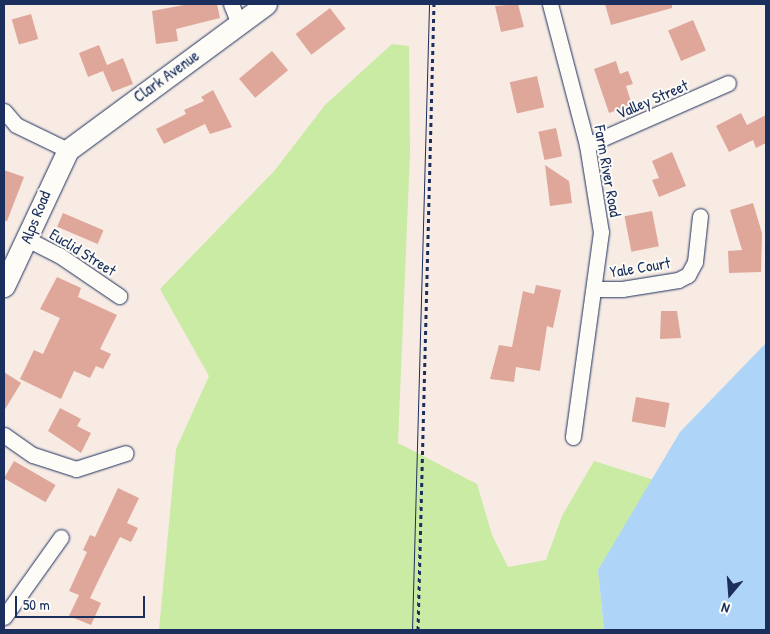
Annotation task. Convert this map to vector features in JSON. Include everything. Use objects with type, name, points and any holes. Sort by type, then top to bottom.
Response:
[{"type":"street","points":[[231,4],[239,24]]},
{"type":"street","name":"Clark Avenue","points":[[68,150],[266,4]]},
{"type":"street","name":"Farm River Road","points":[[550,4],[587,145],[601,232],[595,289],[573,437]]},
{"type":"street","name":"Valley Street","points":[[587,145],[723,88],[728,82]]},
{"type":"street","points":[[4,111],[16,125],[68,150]]},
{"type":"street","name":"Alps Road","points":[[4,286],[27,239],[57,165],[68,150]]},
{"type":"street","name":"Yale Court","points":[[595,289],[622,289],[678,280],[688,275],[695,262],[700,216]]},
{"type":"street","name":"Euclid Street","points":[[27,239],[59,255],[119,296]]},
{"type":"street","points":[[4,435],[33,455],[76,469],[126,452]]},
{"type":"street","points":[[4,617],[61,537]]},
{"type":"path","points":[[418,630],[434,4]]},
{"type":"green space","points":[[392,44],[409,46],[410,153],[398,443],[477,484],[492,535],[508,567],[546,560],[562,516],[594,461],[654,480],[598,570],[604,630],[159,630],[176,449],[209,376],[160,289],[275,170],[325,105]]},
{"type":"water","points":[[766,343],[766,630],[604,630],[598,570],[680,432]]},
{"type":"building","points":[[189,4],[217,4],[220,18],[176,29],[178,41],[156,44],[152,11]]},
{"type":"building","points":[[518,4],[524,27],[501,32],[495,6]]},
{"type":"building","points":[[605,4],[672,4],[672,8],[611,25]]},
{"type":"building","points":[[330,8],[346,29],[311,55],[296,34]]},
{"type":"building","points":[[31,14],[38,39],[19,45],[12,20]]},
{"type":"building","points":[[693,20],[706,50],[681,61],[668,31]]},
{"type":"building","points":[[99,45],[107,65],[123,58],[133,84],[112,92],[103,71],[88,77],[79,53]]},
{"type":"building","points":[[272,51],[288,70],[255,98],[239,79]]},
{"type":"building","points":[[616,61],[620,74],[628,71],[633,84],[626,86],[632,105],[609,113],[594,69]]},
{"type":"building","points":[[537,76],[544,107],[517,113],[510,82]]},
{"type":"building","points":[[213,90],[232,127],[210,134],[205,124],[164,144],[156,129],[186,114],[184,110],[204,101],[201,97]]},
{"type":"building","points":[[741,113],[747,125],[766,115],[766,143],[756,148],[753,140],[729,152],[716,126]]},
{"type":"building","points":[[556,128],[562,156],[544,160],[538,132]]},
{"type":"building","points":[[672,152],[686,186],[659,197],[652,180],[659,178],[652,161]]},
{"type":"building","points":[[545,165],[569,181],[572,203],[550,206]]},
{"type":"building","points":[[4,170],[24,177],[7,221],[4,221]]},
{"type":"building","points":[[753,203],[762,233],[761,272],[729,273],[728,251],[742,250],[730,210]]},
{"type":"building","points":[[652,211],[659,246],[631,252],[625,216]]},
{"type":"building","points":[[63,213],[104,230],[98,244],[57,227]]},
{"type":"building","points":[[57,277],[81,288],[78,297],[117,315],[100,349],[111,354],[103,369],[96,366],[90,378],[74,371],[61,399],[20,379],[34,350],[43,354],[60,318],[40,309]]},
{"type":"building","points":[[536,285],[561,290],[553,328],[547,326],[540,371],[516,367],[514,382],[490,379],[499,345],[512,347],[523,291],[534,294]]},
{"type":"building","points":[[661,311],[677,311],[681,338],[660,339]]},
{"type":"building","points":[[4,372],[21,383],[4,411]]},
{"type":"building","points":[[636,397],[669,403],[665,428],[632,422]]},
{"type":"building","points":[[60,408],[81,419],[77,426],[91,433],[81,453],[48,431]]},
{"type":"building","points":[[14,461],[56,485],[46,502],[4,478]]},
{"type":"building","points":[[118,488],[139,498],[127,523],[138,528],[131,542],[120,537],[104,569],[90,598],[101,603],[91,625],[69,616],[79,595],[69,591],[87,552],[83,550],[90,535],[95,537]]},
{"type":"tram line","points":[[412,630],[429,4]]}]
